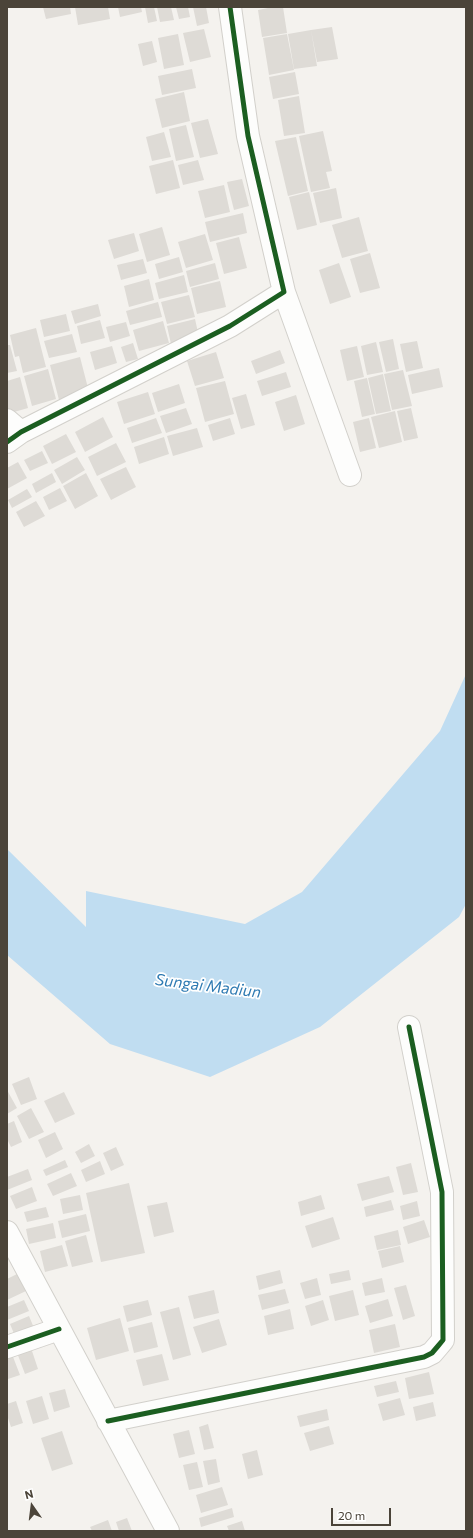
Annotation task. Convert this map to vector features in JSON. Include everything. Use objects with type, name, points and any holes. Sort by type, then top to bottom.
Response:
[{"type":"street","points":[[230,7],[248,136],[284,292],[350,475]]},
{"type":"street","points":[[12,432],[230,326],[284,292]]},
{"type":"street","points":[[108,1421],[424,1357],[432,1354],[442,1340],[442,1192],[409,1027]]},
{"type":"street","points":[[7,1232],[168,1531]]},
{"type":"street","points":[[7,1347],[59,1329]]},
{"type":"water","name":"Sungai Madiun","points":[[466,674],[466,904],[459,917],[320,1027],[210,1077],[110,1044],[7,955],[7,849],[86,927],[86,891],[245,924],[302,892],[440,731]]},
{"type":"building","points":[[43,7],[70,7],[71,14],[46,19]]},
{"type":"building","points":[[75,7],[108,7],[110,19],[78,25]]},
{"type":"building","points":[[118,7],[141,7],[142,12],[120,17]]},
{"type":"building","points":[[145,7],[154,7],[157,21],[148,23]]},
{"type":"building","points":[[157,7],[171,7],[174,20],[160,22]]},
{"type":"building","points":[[176,7],[188,7],[190,17],[179,19]]},
{"type":"building","points":[[193,7],[206,7],[209,23],[197,26]]},
{"type":"building","points":[[283,7],[287,33],[262,37],[258,10]]},
{"type":"building","points":[[332,27],[338,59],[317,62],[311,30]]},
{"type":"building","points":[[204,29],[211,57],[190,62],[183,33]]},
{"type":"building","points":[[311,30],[317,66],[294,69],[288,34]]},
{"type":"building","points":[[178,34],[184,65],[164,69],[158,38]]},
{"type":"building","points":[[287,34],[294,70],[269,75],[263,38]]},
{"type":"building","points":[[152,41],[157,62],[143,66],[138,44]]},
{"type":"building","points":[[192,69],[196,88],[162,95],[158,76]]},
{"type":"building","points":[[295,72],[299,94],[273,99],[269,77]]},
{"type":"building","points":[[184,92],[190,121],[162,128],[155,99]]},
{"type":"building","points":[[299,96],[305,133],[284,136],[278,100]]},
{"type":"building","points":[[208,119],[218,154],[200,158],[191,123]]},
{"type":"building","points":[[186,125],[194,157],[176,161],[169,129]]},
{"type":"building","points":[[323,131],[332,171],[326,172],[330,188],[311,192],[299,136]]},
{"type":"building","points":[[164,132],[171,157],[152,161],[146,137]]},
{"type":"building","points":[[296,137],[308,191],[288,196],[275,141]]},
{"type":"building","points":[[173,160],[180,188],[156,194],[149,166]]},
{"type":"building","points":[[198,160],[204,180],[183,185],[178,165]]},
{"type":"building","points":[[242,179],[249,206],[234,210],[227,182]]},
{"type":"building","points":[[224,185],[230,212],[205,218],[198,191]]},
{"type":"building","points":[[336,188],[342,218],[320,223],[313,193]]},
{"type":"building","points":[[309,192],[317,225],[297,230],[289,197]]},
{"type":"building","points":[[243,213],[247,233],[210,242],[205,222]]},
{"type":"building","points":[[359,217],[368,251],[342,258],[332,225]]},
{"type":"building","points":[[162,227],[170,255],[147,262],[139,234]]},
{"type":"building","points":[[134,233],[139,251],[114,259],[108,240]]},
{"type":"building","points":[[205,234],[213,260],[186,268],[178,242]]},
{"type":"building","points":[[239,237],[247,268],[224,274],[216,243]]},
{"type":"building","points":[[370,253],[380,288],[360,293],[350,259]]},
{"type":"building","points":[[179,257],[183,272],[159,279],[155,264]]},
{"type":"building","points":[[143,259],[147,273],[121,280],[117,265]]},
{"type":"building","points":[[215,263],[219,279],[190,287],[186,271]]},
{"type":"building","points":[[339,263],[351,297],[330,304],[319,270]]},
{"type":"building","points":[[184,275],[188,292],[159,299],[155,283]]},
{"type":"building","points":[[149,279],[154,300],[129,307],[124,286]]},
{"type":"building","points":[[220,281],[226,307],[197,314],[191,288]]},
{"type":"building","points":[[189,295],[195,317],[167,324],[161,302]]},
{"type":"building","points":[[158,302],[162,317],[130,325],[126,311]]},
{"type":"building","points":[[98,304],[101,316],[75,324],[71,311]]},
{"type":"building","points":[[66,314],[70,331],[44,337],[40,320]]},
{"type":"building","points":[[195,319],[199,337],[171,344],[167,326]]},
{"type":"building","points":[[100,320],[105,338],[81,344],[77,326]]},
{"type":"building","points":[[163,321],[169,343],[139,351],[133,330]]},
{"type":"building","points":[[126,322],[130,336],[110,342],[106,327]]},
{"type":"building","points":[[36,328],[46,367],[23,373],[19,356],[15,357],[10,335]]},
{"type":"building","points":[[72,334],[77,352],[49,358],[44,341]]},
{"type":"building","points":[[393,339],[399,369],[386,372],[379,342]]},
{"type":"building","points":[[417,341],[423,368],[406,372],[400,344]]},
{"type":"building","points":[[376,342],[383,372],[367,375],[361,346]]},
{"type":"building","points":[[133,343],[138,359],[126,362],[121,347]]},
{"type":"building","points":[[7,345],[10,345],[17,371],[7,373]]},
{"type":"building","points":[[112,346],[117,363],[95,370],[90,352]]},
{"type":"building","points":[[357,346],[364,377],[347,381],[340,350]]},
{"type":"building","points":[[280,350],[285,363],[256,374],[251,361]]},
{"type":"building","points":[[216,352],[224,378],[195,386],[187,361]]},
{"type":"building","points":[[80,357],[89,392],[59,400],[50,365]]},
{"type":"building","points":[[439,368],[443,387],[412,394],[408,375]]},
{"type":"building","points":[[48,369],[56,399],[32,406],[24,376]]},
{"type":"building","points":[[403,370],[412,406],[392,410],[384,374]]},
{"type":"building","points":[[286,372],[291,387],[262,396],[257,381]]},
{"type":"building","points":[[383,374],[391,411],[376,414],[368,378]]},
{"type":"building","points":[[20,377],[28,408],[7,414],[7,381]]},
{"type":"building","points":[[367,378],[375,414],[362,417],[354,381]]},
{"type":"building","points":[[225,381],[234,414],[205,422],[196,388]]},
{"type":"building","points":[[179,384],[185,403],[158,412],[152,393]]},
{"type":"building","points":[[148,392],[155,414],[124,424],[117,402]]},
{"type":"building","points":[[246,394],[255,425],[241,429],[232,398]]},
{"type":"building","points":[[296,395],[305,424],[284,431],[275,402]]},
{"type":"building","points":[[186,408],[192,424],[166,433],[160,416]]},
{"type":"building","points":[[411,408],[418,438],[404,441],[397,411]]},
{"type":"building","points":[[395,411],[402,442],[379,448],[371,417]]},
{"type":"building","points":[[103,417],[113,437],[85,452],[75,432]]},
{"type":"building","points":[[156,418],[162,433],[132,443],[127,428]]},
{"type":"building","points":[[230,418],[235,434],[213,441],[208,425]]},
{"type":"building","points":[[369,418],[376,448],[360,452],[353,422]]},
{"type":"building","points":[[197,428],[203,447],[173,456],[167,436]]},
{"type":"building","points":[[66,434],[76,452],[52,464],[43,446]]},
{"type":"building","points":[[164,437],[169,454],[139,464],[134,447]]},
{"type":"building","points":[[116,443],[126,462],[97,476],[88,457]]},
{"type":"building","points":[[42,451],[48,463],[30,471],[24,460]]},
{"type":"building","points":[[77,457],[85,470],[62,484],[54,470]]},
{"type":"building","points":[[18,462],[27,478],[7,489],[7,468]]},
{"type":"building","points":[[126,467],[136,487],[111,500],[100,479]]},
{"type":"building","points":[[52,473],[56,482],[36,493],[32,484]]},
{"type":"building","points":[[86,473],[98,496],[75,509],[63,486]]},
{"type":"building","points":[[60,488],[67,501],[49,510],[43,497]]},
{"type":"building","points":[[27,489],[32,497],[12,508],[8,500]]},
{"type":"building","points":[[36,501],[45,516],[24,527],[16,512]]},
{"type":"building","points":[[29,1077],[37,1099],[21,1105],[12,1084]]},
{"type":"building","points":[[7,1090],[17,1108],[7,1114]]},
{"type":"building","points":[[64,1092],[75,1114],[55,1123],[44,1101]]},
{"type":"building","points":[[31,1108],[44,1132],[29,1139],[17,1116]]},
{"type":"building","points":[[14,1121],[22,1142],[11,1147],[7,1139],[7,1124]]},
{"type":"building","points":[[55,1132],[63,1149],[46,1158],[38,1140]]},
{"type":"building","points":[[89,1144],[95,1156],[81,1163],[75,1152]]},
{"type":"building","points":[[116,1147],[124,1165],[111,1171],[103,1153]]},
{"type":"building","points":[[65,1160],[68,1167],[46,1176],[43,1170]]},
{"type":"building","points":[[100,1161],[105,1174],[86,1182],[81,1170]]},
{"type":"building","points":[[411,1163],[418,1192],[403,1195],[396,1167]]},
{"type":"building","points":[[28,1169],[32,1180],[7,1190],[7,1177]]},
{"type":"building","points":[[71,1173],[77,1186],[53,1196],[47,1184]]},
{"type":"building","points":[[389,1176],[394,1192],[362,1201],[357,1184]]},
{"type":"building","points":[[129,1183],[145,1253],[101,1262],[86,1193]]},
{"type":"building","points":[[32,1187],[37,1201],[16,1209],[10,1196]]},
{"type":"building","points":[[80,1195],[83,1210],[63,1214],[60,1199]]},
{"type":"building","points":[[321,1195],[325,1209],[301,1216],[298,1202]]},
{"type":"building","points":[[391,1200],[394,1210],[366,1217],[364,1207]]},
{"type":"building","points":[[417,1201],[420,1216],[403,1220],[400,1206]]},
{"type":"building","points":[[167,1202],[174,1232],[154,1237],[147,1206]]},
{"type":"building","points":[[46,1207],[49,1217],[27,1222],[24,1212]]},
{"type":"building","points":[[86,1214],[90,1231],[62,1238],[58,1221]]},
{"type":"building","points":[[333,1217],[340,1239],[312,1248],[305,1226]]},
{"type":"building","points":[[424,1220],[430,1237],[408,1244],[403,1227]]},
{"type":"building","points":[[53,1223],[56,1238],[29,1244],[26,1229]]},
{"type":"building","points":[[398,1230],[401,1245],[377,1250],[374,1236]]},
{"type":"building","points":[[86,1235],[93,1262],[72,1267],[65,1241]]},
{"type":"building","points":[[62,1245],[68,1266],[45,1272],[40,1251]]},
{"type":"building","points":[[400,1246],[404,1262],[382,1268],[378,1251]]},
{"type":"building","points":[[280,1270],[283,1283],[259,1290],[256,1276]]},
{"type":"building","points":[[349,1270],[351,1280],[331,1284],[329,1274]]},
{"type":"building","points":[[17,1274],[26,1291],[7,1300],[7,1279]]},
{"type":"building","points":[[317,1278],[321,1295],[305,1299],[300,1283]]},
{"type":"building","points":[[382,1278],[385,1292],[365,1296],[362,1283]]},
{"type":"building","points":[[406,1285],[415,1316],[403,1320],[394,1288]]},
{"type":"building","points":[[285,1289],[289,1303],[262,1310],[258,1295]]},
{"type":"building","points":[[214,1290],[219,1313],[194,1319],[188,1296]]},
{"type":"building","points":[[353,1290],[359,1315],[335,1321],[329,1296]]},
{"type":"building","points":[[388,1299],[393,1316],[370,1323],[365,1306]]},
{"type":"building","points":[[24,1300],[29,1311],[7,1320],[7,1307]]},
{"type":"building","points":[[148,1300],[152,1315],[127,1322],[123,1306]]},
{"type":"building","points":[[323,1300],[329,1320],[311,1326],[305,1306]]},
{"type":"building","points":[[179,1307],[191,1355],[173,1360],[160,1312]]},
{"type":"building","points":[[290,1309],[294,1329],[268,1335],[264,1316]]},
{"type":"building","points":[[29,1316],[34,1328],[15,1336],[10,1324]]},
{"type":"building","points":[[120,1318],[129,1351],[96,1360],[87,1328]]},
{"type":"building","points":[[219,1319],[227,1345],[202,1353],[193,1327]]},
{"type":"building","points":[[152,1322],[158,1347],[134,1353],[128,1328]]},
{"type":"building","points":[[395,1324],[400,1347],[374,1353],[369,1330]]},
{"type":"building","points":[[30,1345],[38,1369],[25,1374],[16,1350]]},
{"type":"building","points":[[10,1349],[20,1375],[8,1379],[7,1350]]},
{"type":"building","points":[[162,1354],[169,1380],[143,1386],[136,1360]]},
{"type":"building","points":[[429,1372],[434,1394],[409,1399],[405,1378]]},
{"type":"building","points":[[396,1381],[399,1392],[377,1397],[374,1386]]},
{"type":"building","points":[[65,1389],[70,1407],[54,1412],[49,1393]]},
{"type":"building","points":[[42,1396],[49,1419],[33,1424],[26,1401]]},
{"type":"building","points":[[400,1398],[405,1415],[383,1421],[378,1404]]},
{"type":"building","points":[[16,1401],[23,1423],[11,1427],[7,1415],[7,1404]]},
{"type":"building","points":[[433,1402],[436,1416],[416,1421],[413,1407]]},
{"type":"building","points":[[327,1409],[329,1420],[300,1427],[297,1416]]},
{"type":"building","points":[[208,1424],[214,1448],[204,1450],[199,1427]]},
{"type":"building","points":[[329,1426],[334,1444],[310,1451],[304,1433]]},
{"type":"building","points":[[189,1430],[195,1454],[179,1458],[173,1434]]},
{"type":"building","points":[[62,1431],[73,1464],[52,1471],[41,1438]]},
{"type":"building","points":[[257,1450],[263,1475],[248,1479],[242,1454]]},
{"type":"building","points":[[216,1459],[220,1482],[208,1485],[203,1461]]},
{"type":"building","points":[[197,1462],[203,1487],[189,1490],[183,1465]]},
{"type":"building","points":[[222,1487],[228,1505],[201,1513],[196,1495]]},
{"type":"building","points":[[232,1508],[234,1517],[201,1527],[199,1518]]},
{"type":"building","points":[[127,1518],[132,1531],[119,1531],[116,1522]]},
{"type":"building","points":[[108,1520],[112,1531],[92,1531],[90,1527]]},
{"type":"building","points":[[242,1521],[245,1531],[229,1531],[227,1526]]},
{"type":"cycle path","points":[[7,442],[21,432],[230,326],[284,292],[248,136],[230,7]]},
{"type":"cycle path","points":[[108,1421],[424,1357],[432,1353],[443,1340],[442,1192],[409,1027]]},
{"type":"cycle path","points":[[7,1347],[59,1329]]}]
